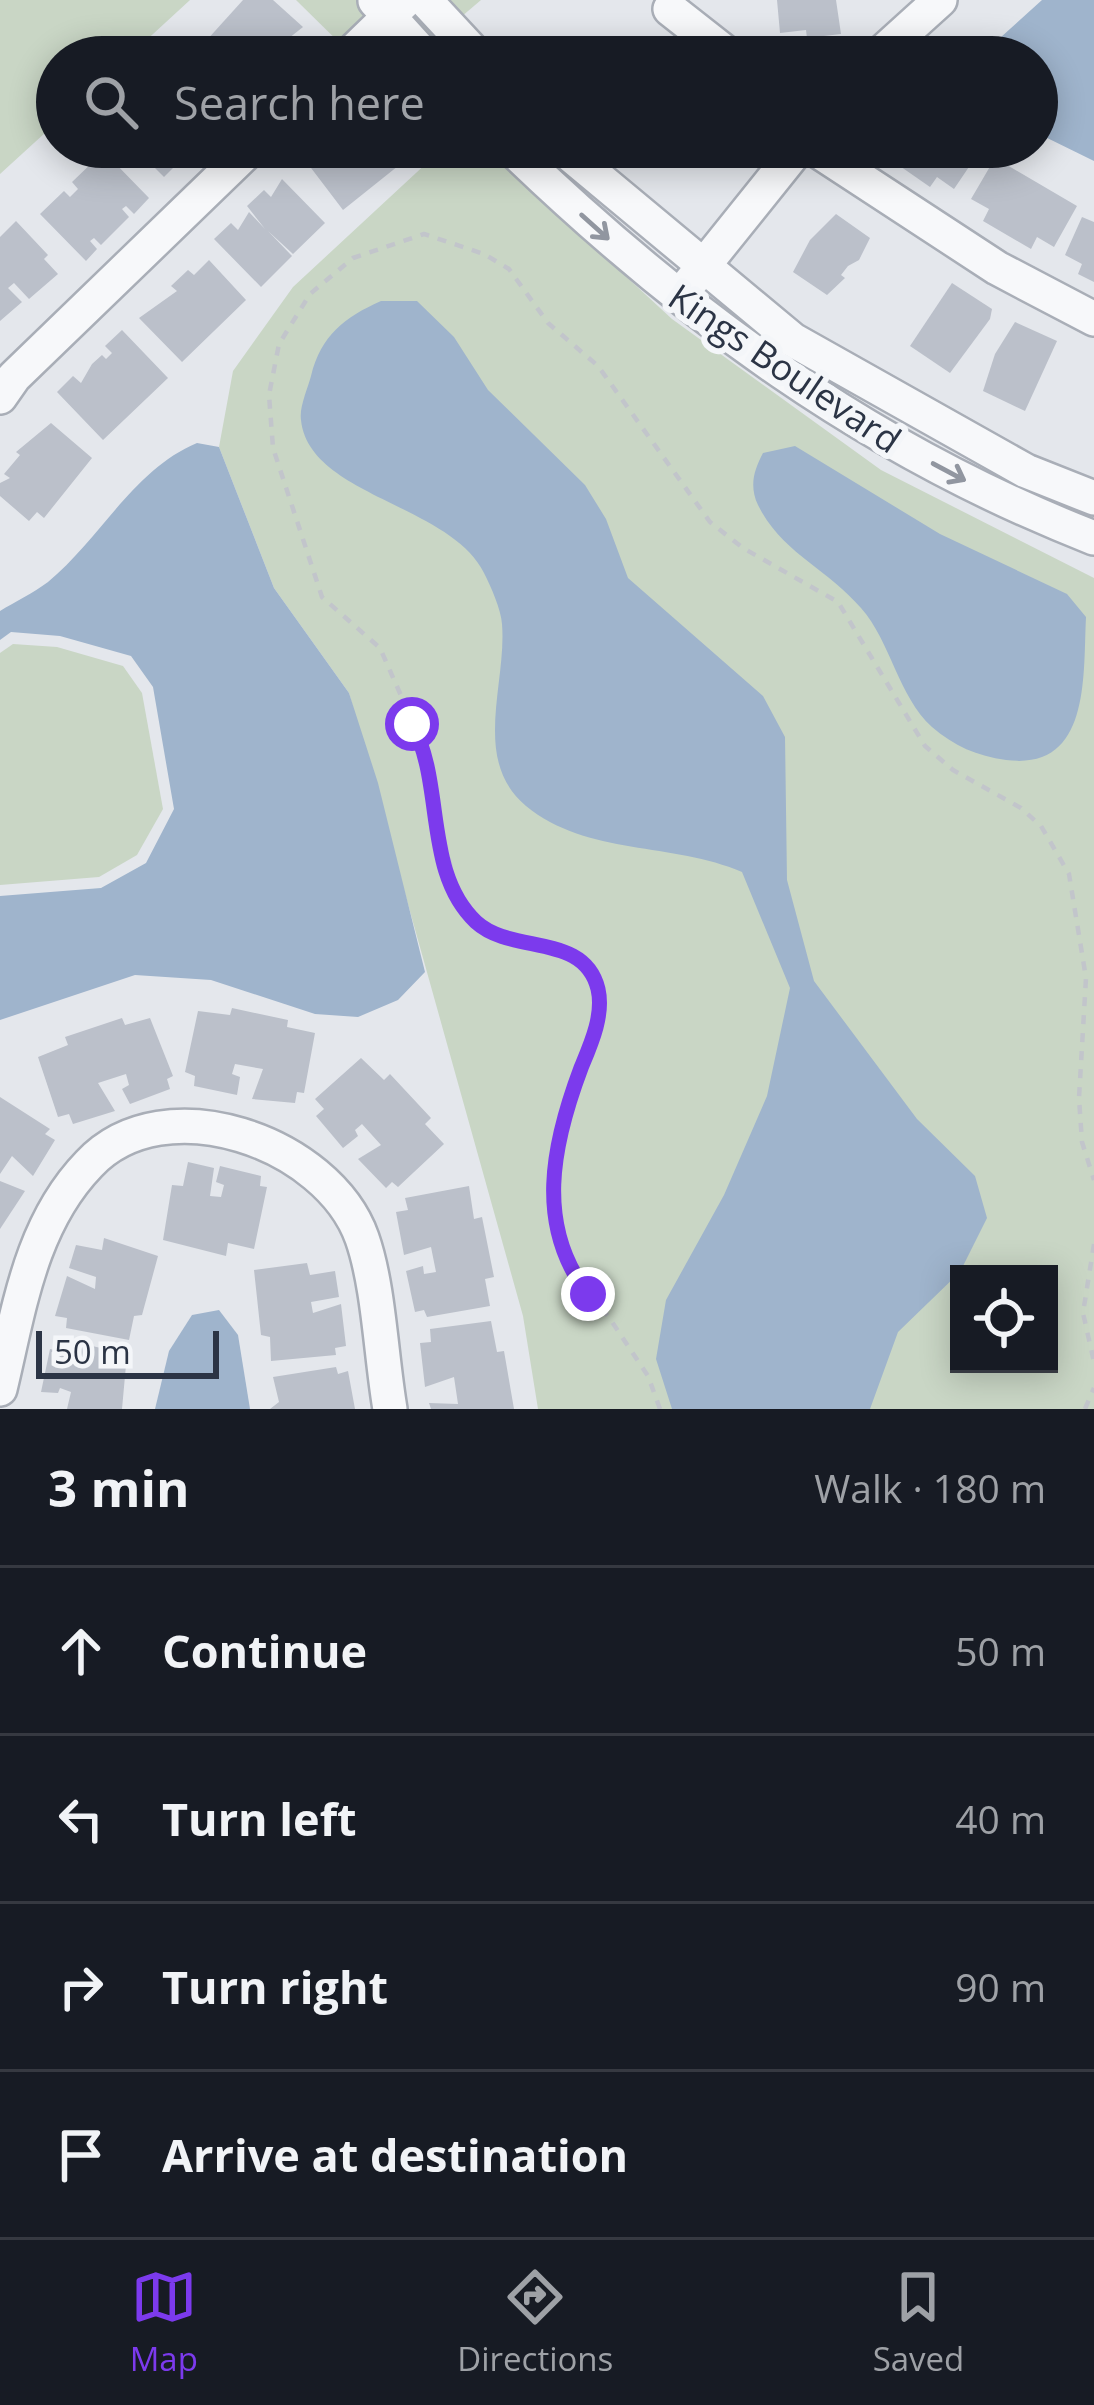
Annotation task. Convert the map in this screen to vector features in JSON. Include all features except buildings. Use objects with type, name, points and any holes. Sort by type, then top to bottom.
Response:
[{"type":"street","points":[[425,0],[458,36]]},
{"type":"street","points":[[898,36],[933,2]]},
{"type":"street","points":[[364,36],[390,6],[411,36]]},
{"type":"street","points":[[670,9],[704,36]]},
{"type":"street","points":[[0,398],[14,377],[230,168]]},
{"type":"street","name":"Kings Boulevard","points":[[533,168],[677,300],[872,432],[1018,508],[1094,538]]},
{"type":"street","name":"Kings Boulevard","points":[[585,168],[793,340],[1026,471],[1094,498]]},
{"type":"street","points":[[677,300],[782,168]]},
{"type":"street","points":[[844,168],[949,238],[1094,319]]},
{"type":"street","points":[[0,1389],[32,1256],[64,1194],[92,1160],[141,1132],[200,1127],[273,1143],[326,1180],[362,1237],[389,1409]]},
{"type":"path","points":[[660,1409],[635,1354],[568,1270],[556,1238],[559,1140],[596,1027],[600,1002],[595,978],[573,955],[488,930],[459,901],[418,734],[380,648],[322,597],[273,448],[269,395],[279,344],[310,294],[353,258],[424,234],[509,269],[548,323],[598,367],[697,508],[743,548],[838,602],[926,746],[953,770],[1021,808],[1041,826],[1069,874],[1086,978],[1081,1133],[1094,1180]]},
{"type":"path","points":[[1094,1244],[1083,1313],[1094,1363]]},
{"type":"path","points":[[1085,1409],[1094,1388]]},
{"type":"green space","points":[[0,0],[190,0],[151,36],[36,36],[36,141],[0,174]]},
{"type":"green space","points":[[296,0],[481,0],[439,36],[333,36]]},
{"type":"green space","points":[[421,168],[509,168],[672,319],[881,470],[1094,578],[1094,1409],[538,1409],[523,1316],[349,693],[274,588],[219,447],[233,371],[293,287]]},
{"type":"green space","points":[[13,644],[57,647],[123,666],[142,693],[163,809],[137,855],[99,877],[0,885],[0,653]]},
{"type":"water","points":[[1042,0],[1094,0],[1094,161],[1058,143],[1058,36],[1002,36]]},
{"type":"water","points":[[381,301],[417,301],[454,337],[488,390],[585,485],[606,519],[628,578],[763,696],[785,737],[787,880],[814,981],[917,1119],[975,1176],[987,1218],[964,1265],[950,1265],[950,1282],[898,1332],[870,1409],[672,1409],[656,1359],[666,1300],[724,1195],[767,1096],[790,988],[742,872],[576,833],[526,806],[509,787],[496,744],[502,624],[484,573],[467,550],[442,531],[328,466],[310,446],[301,420],[321,349],[356,314]]},
{"type":"water","points":[[197,443],[219,447],[274,588],[349,693],[378,783],[425,972],[398,1000],[358,1017],[315,1014],[211,980],[135,975],[0,1020],[0,896],[101,888],[146,863],[174,809],[153,687],[131,656],[60,636],[11,632],[0,640],[0,611],[48,582],[154,470]]},
{"type":"water","points":[[795,446],[940,534],[1067,594],[1086,617],[1082,691],[1068,735],[1054,751],[1034,759],[985,756],[949,740],[920,714],[861,608],[780,536],[758,505],[754,478],[763,453]]},
{"type":"water","points":[[219,1310],[238,1335],[250,1409],[155,1409],[169,1351],[192,1315]]},
{"type":"route","points":[[412,724],[426,761],[436,825],[459,901],[477,922],[502,938],[573,955],[595,978],[600,1002],[596,1027],[559,1140],[554,1220],[568,1270],[588,1294]]}]
